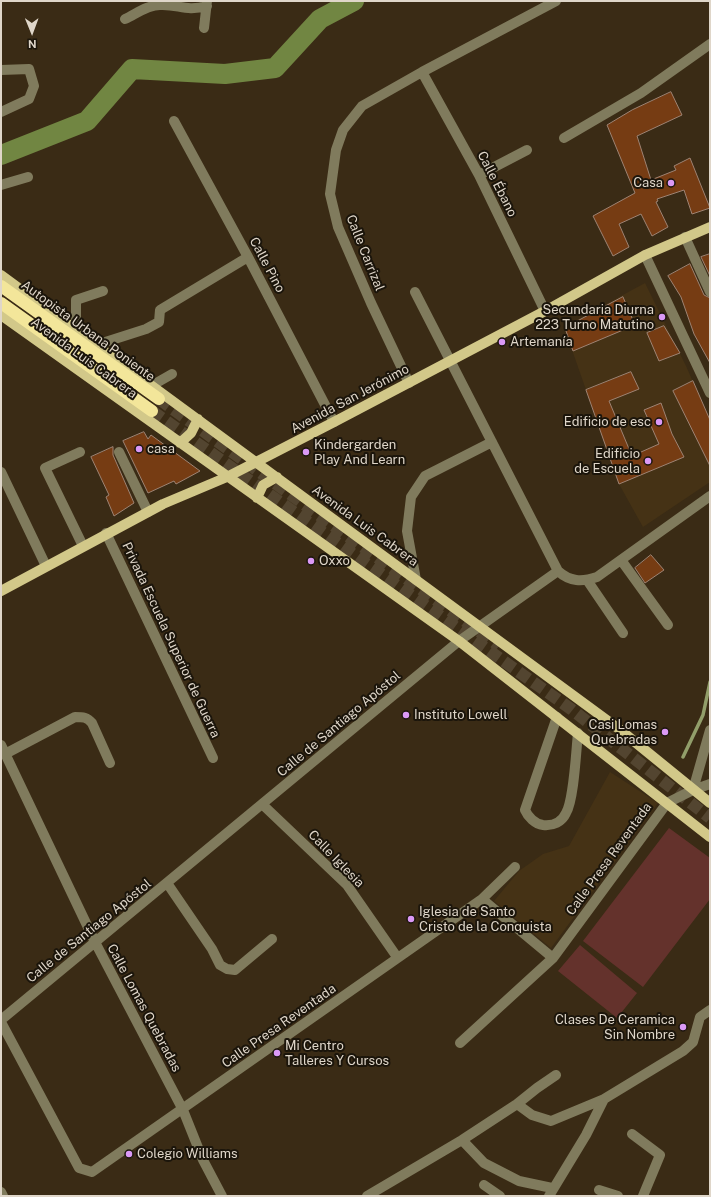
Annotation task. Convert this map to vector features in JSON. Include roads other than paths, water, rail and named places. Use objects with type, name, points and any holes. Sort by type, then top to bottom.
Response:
[{"type":"highway","name":"Autopista Urbana Poniente","points":[[1,286],[159,398]]},
{"type":"highway","points":[[1,303],[152,411]]},
{"type":"main road","name":"Avenida San Jerónimo","points":[[1,591],[106,533],[148,512],[227,477],[450,362],[645,255],[710,226]]},
{"type":"main road","name":"Avenida Luis Cabrera","points":[[1,275],[619,729],[710,803]]},
{"type":"main road","name":"Avenida Luis Cabrera","points":[[1,315],[459,641],[710,837]]},
{"type":"main road","points":[[180,443],[191,433],[198,419]]},
{"type":"main road","points":[[257,498],[263,485],[276,477]]},
{"type":"street","name":"Calle Carrizal","points":[[409,383],[371,304],[338,226],[330,194],[336,150],[343,130],[362,106],[422,72],[556,1]]},
{"type":"street","points":[[125,19],[149,6],[160,4],[193,10],[207,4]]},
{"type":"street","points":[[204,28],[207,4]]},
{"type":"street","points":[[564,138],[641,93],[710,44]]},
{"type":"street","points":[[1,70],[29,69],[34,86],[29,99],[1,112]]},
{"type":"street","name":"Calle Ébano","points":[[422,72],[479,176],[545,311]]},
{"type":"street","name":"Calle Pino","points":[[174,121],[248,257],[334,422]]},
{"type":"street","points":[[479,176],[527,150]]},
{"type":"street","points":[[1,185],[28,177]]},
{"type":"street","points":[[685,237],[710,292]]},
{"type":"street","points":[[645,255],[710,393]]},
{"type":"street","points":[[96,345],[146,329],[159,322],[160,310],[248,257]]},
{"type":"street","points":[[76,330],[76,300],[103,291]]},
{"type":"street","points":[[415,292],[558,571],[566,578],[576,581],[597,577],[710,496]]},
{"type":"street","points":[[151,386],[172,374]]},
{"type":"street","points":[[416,580],[407,531],[411,498],[425,476],[492,442]]},
{"type":"street","points":[[80,452],[45,468],[82,546]]},
{"type":"street","points":[[118,452],[148,512]]},
{"type":"street","points":[[1,472],[46,566]]},
{"type":"street","name":"Privada Escuela Superior de Guerra","points":[[106,533],[213,758]]},
{"type":"street","points":[[621,560],[668,625]]},
{"type":"street","name":"Calle de Santiago Apóstol","points":[[1,1021],[459,641],[558,571]]},
{"type":"street","points":[[586,580],[623,633]]},
{"type":"street","points":[[3,750],[75,717],[82,717],[88,718],[92,723],[110,763]]},
{"type":"street","points":[[557,718],[525,810],[531,819],[542,825],[553,824],[562,820],[570,805],[578,733]]},
{"type":"street","points":[[693,790],[710,730]]},
{"type":"street","name":"Calle Lomas Quebradas","points":[[3,750],[95,942],[182,1110],[203,1160],[222,1196]]},
{"type":"street","name":"Calle Presa Reventada","points":[[460,1043],[553,958],[667,803],[693,790],[710,784]]},
{"type":"street","name":"Calle Iglesia","points":[[263,805],[347,886],[397,957]]},
{"type":"street","name":"Calle Presa Reventada","points":[[1,1021],[79,1168],[92,1172],[397,957],[482,899],[515,866]]},
{"type":"street","points":[[167,883],[212,949],[220,965],[227,970],[235,970],[272,939]]},
{"type":"street","points":[[482,899],[553,958]]},
{"type":"street","points":[[517,1104],[532,1115],[551,1121],[604,1099],[683,1051],[693,1042],[700,1017],[710,1010]]},
{"type":"street","points":[[367,1196],[462,1140],[517,1104],[556,1075]]},
{"type":"street","points":[[462,1140],[484,1163],[519,1181],[551,1192],[586,1135],[604,1099]]},
{"type":"street","points":[[632,1134],[660,1155],[643,1196]]},
{"type":"street","points":[[484,1185],[500,1196]]},
{"type":"street","points":[[599,1190],[618,1196]]},
{"type":"street","points":[[1,1192],[3,1196]]},
{"type":"waterway","points":[[1,155],[87,121],[132,69],[225,74],[275,68],[320,19],[354,1]]},
{"type":"waterway","points":[[683,757],[703,715],[710,682]]},
{"type":"tunnel","points":[[159,399],[499,646]]},
{"type":"tunnel","points":[[152,411],[571,709],[710,818]]},
{"type":"place","name":"Casa","points":[[671,183]]},
{"type":"place","name":"Secundaria Diurna 223 Turno Matutino","points":[[662,317]]},
{"type":"place","name":"Artemanía","points":[[502,342]]},
{"type":"place","name":"Edificio de esc","points":[[659,422]]},
{"type":"place","name":"casa","points":[[139,449]]},
{"type":"place","name":"Kindergarden Play And Learn","points":[[306,452]]},
{"type":"place","name":"Edificio de Escuela","points":[[648,461]]},
{"type":"place","name":"Oxxo","points":[[311,561]]},
{"type":"place","name":"Instituto Lowell","points":[[406,715]]},
{"type":"place","name":"Casi Lomas Quebradas","points":[[665,732]]},
{"type":"place","name":"Iglesia de Santo Cristo de la Conquista","points":[[411,919]]},
{"type":"place","name":"Clases De Ceramica Sin Nombre","points":[[683,1027]]},
{"type":"place","name":"Mi Centro Talleres Y Cursos","points":[[277,1053]]},
{"type":"place","name":"Colegio Williams","points":[[129,1154]]}]
